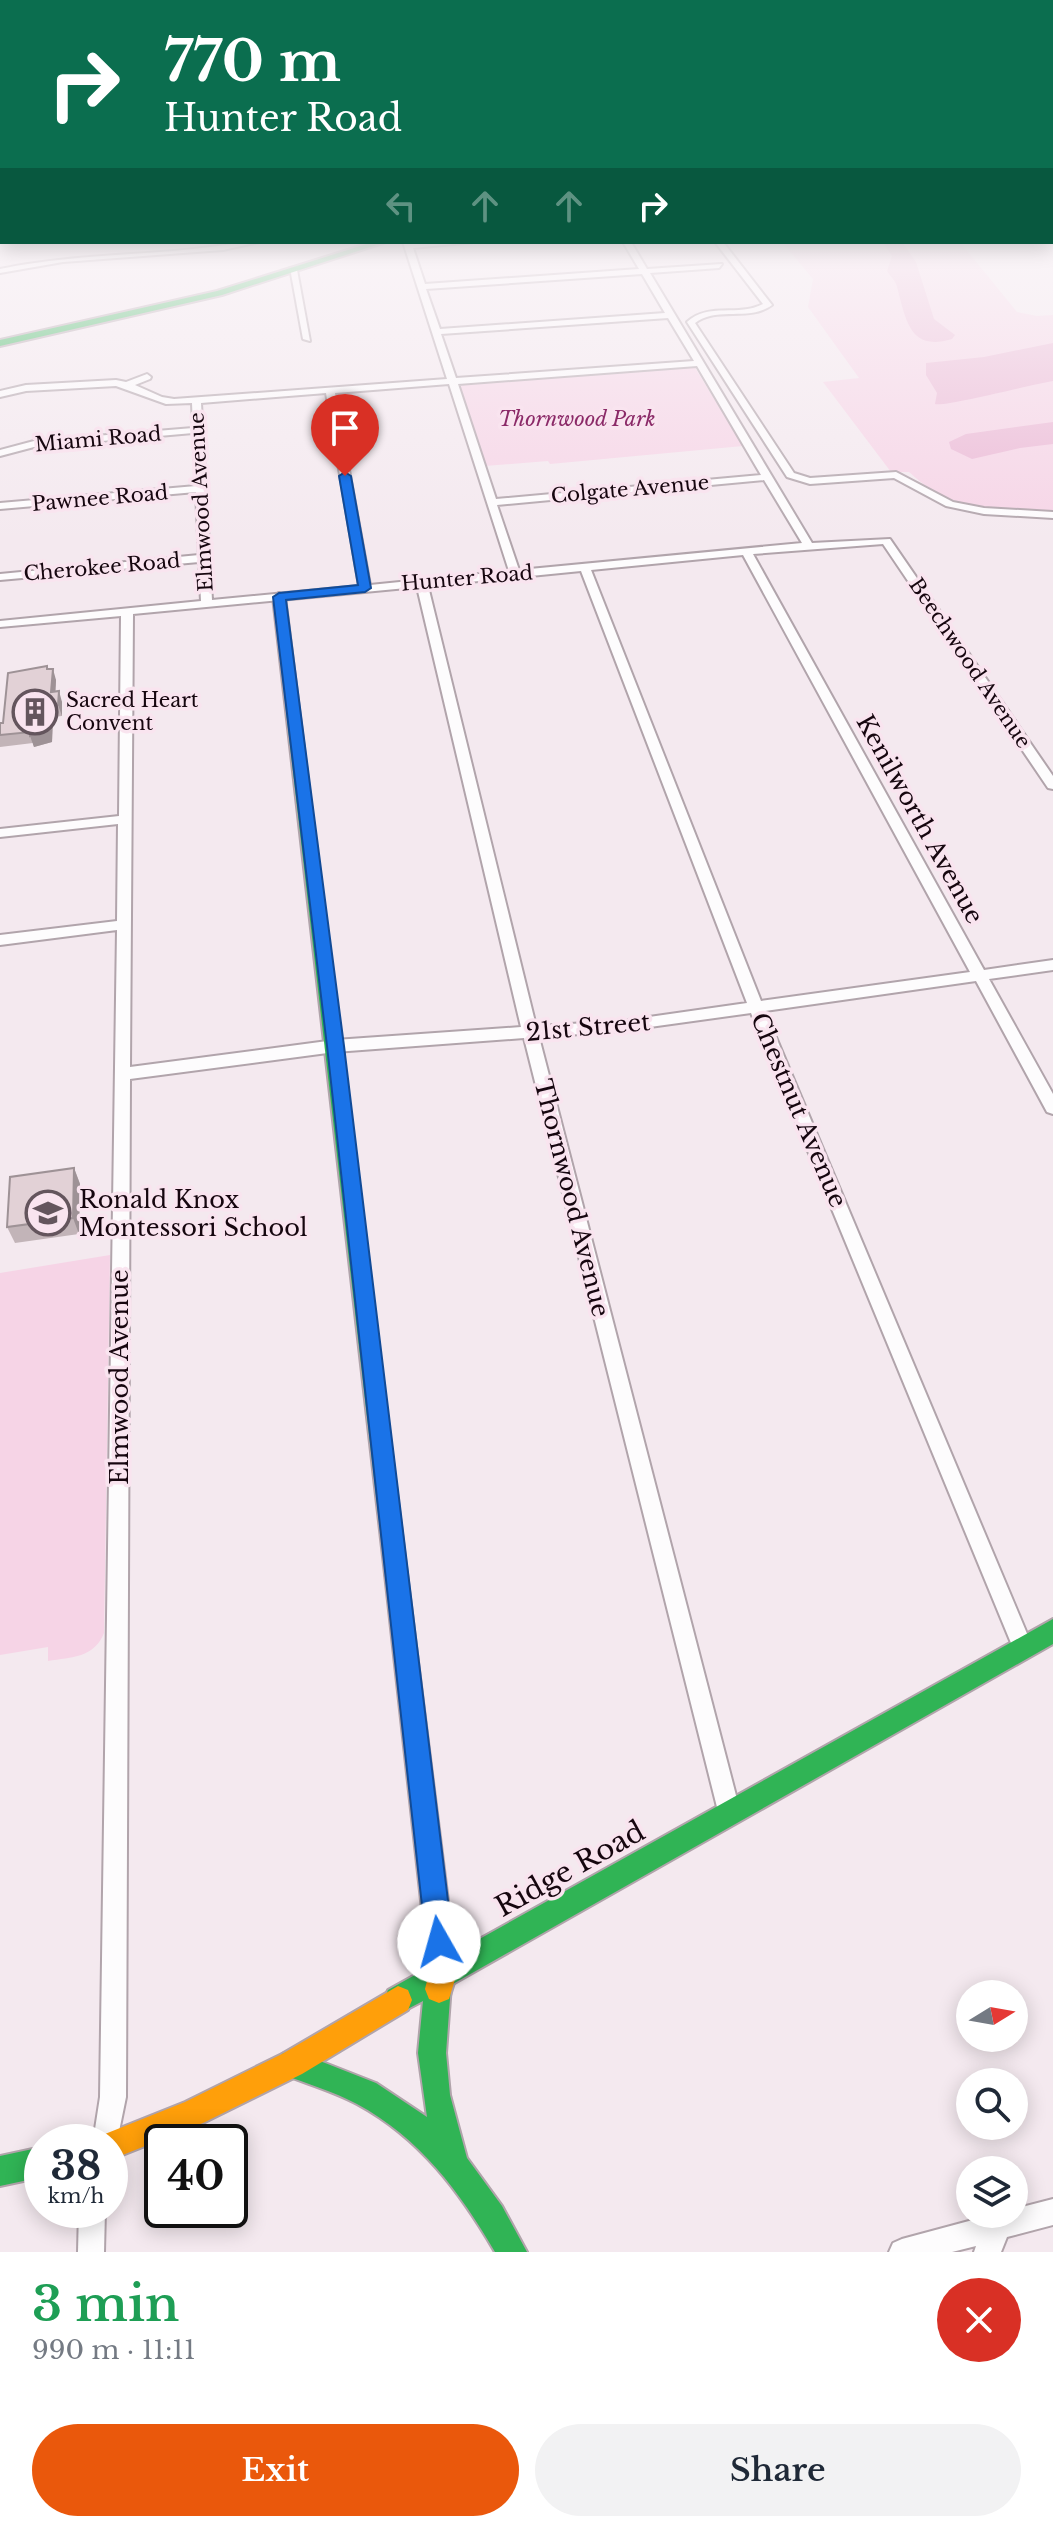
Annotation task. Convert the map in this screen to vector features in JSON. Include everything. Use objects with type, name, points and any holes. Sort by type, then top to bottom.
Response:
[{"type":"street","points":[[0,343],[48,332]]},
{"type":"street","points":[[306,332],[307,339]]},
{"type":"street","points":[[436,332],[515,574]]},
{"type":"street","points":[[681,332],[809,547]]},
{"type":"street","points":[[698,332],[790,475],[810,481],[896,475],[940,501],[960,507],[1053,515]]},
{"type":"street","points":[[128,385],[160,401],[196,401],[700,363]]},
{"type":"street","points":[[0,394],[26,388],[90,383],[128,385],[147,377]]},
{"type":"street","points":[[330,392],[365,588]]},
{"type":"street","name":"Elmwood Avenue","points":[[196,401],[207,603]]},
{"type":"street","name":"Miami Road","points":[[0,453],[34,444],[197,430]]},
{"type":"street","name":"Colgate Avenue","points":[[492,502],[768,477]]},
{"type":"street","name":"Pawnee Road","points":[[0,506],[201,489]]},
{"type":"street","name":"Hunter Road","points":[[0,624],[886,541]]},
{"type":"street","name":"Beechwood Avenue","points":[[886,541],[1053,785]]},
{"type":"street","name":"Kenilworth Avenue","points":[[746,552],[1053,1108]]},
{"type":"street","name":"Cherokee Road","points":[[0,577],[204,558]]},
{"type":"street","name":"Chestnut Avenue","points":[[585,567],[756,1006],[1023,1648]]},
{"type":"street","name":"Thornwood Avenue","points":[[422,583],[530,1032],[729,1811]]},
{"type":"street","points":[[279,597],[335,1046],[443,1973],[430,2018],[428,2046],[434,2101],[453,2157],[512,2252]]},
{"type":"street","name":"Elmwood Avenue","points":[[110,2124],[113,2097],[127,611]]},
{"type":"street","points":[[0,833],[124,819]]},
{"type":"street","points":[[0,940],[123,925]]},
{"type":"street","name":"21st Street","points":[[121,1074],[335,1046],[621,1026],[1053,965]]},
{"type":"street","name":"Ridge Road","points":[[128,2137],[193,2113],[292,2064],[443,1973],[1053,1631]]},
{"type":"street","points":[[292,2064],[351,2081],[392,2104],[453,2157]]},
{"type":"street","points":[[0,2171],[24,2166]]},
{"type":"street","points":[[1028,2218],[1053,2212]]},
{"type":"street","points":[[91,2252],[92,2228]]},
{"type":"street","points":[[902,2252],[992,2228]]},
{"type":"street","points":[[987,2252],[998,2228]]},
{"type":"green space","points":[[826,332],[1053,332],[1053,513],[994,510],[959,503],[942,496],[909,472],[891,472],[823,382],[859,378]]},
{"type":"green space","name":"Thornwood Park","points":[[694,366],[743,446],[550,464],[548,461],[485,466],[459,386],[481,381]]},
{"type":"green space","points":[[110,1255],[104,1633],[88,1652],[74,1657],[48,1661],[48,1647],[0,1655],[0,1273]]},
{"type":"shaded area","points":[[914,332],[951,332],[955,335],[952,339],[938,342],[918,337]]},
{"type":"shaded area","points":[[1053,343],[1053,381],[935,404],[937,393],[926,375],[926,363],[984,357]]},
{"type":"shaded area","points":[[1053,422],[1053,444],[972,459],[951,449],[949,442],[966,434]]},
{"type":"building","points":[[47,666],[47,669],[53,669],[51,692],[59,691],[58,705],[49,705],[48,730],[30,736],[30,732],[0,735],[8,673]]},
{"type":"building","points":[[74,1168],[73,1218],[7,1227],[10,1177]]},
{"type":"traffic: fast","points":[[0,343],[48,332]]},
{"type":"traffic: fast","points":[[279,597],[396,1574]]},
{"type":"traffic: fast","points":[[398,2000],[1053,1631]]},
{"type":"traffic: fast","points":[[439,1989],[432,2033],[433,2074],[440,2115],[453,2157]]},
{"type":"traffic: fast","points":[[292,2064],[332,2077],[366,2093],[397,2111],[423,2132],[470,2185],[512,2252]]},
{"type":"traffic: fast","points":[[0,2171],[24,2166]]},
{"type":"traffic: slow","points":[[396,1574],[443,1973],[439,1989]]},
{"type":"traffic: slow","points":[[128,2139],[193,2113],[292,2064],[398,2000]]},
{"type":"place","name":"Sacred Heart Convent","points":[[35,712]]},
{"type":"place","name":"Ronald Knox Montessori School","points":[[48,1213]]},
{"type":"route","points":[[345,476],[365,588],[279,597],[335,1046],[439,1942]]}]
